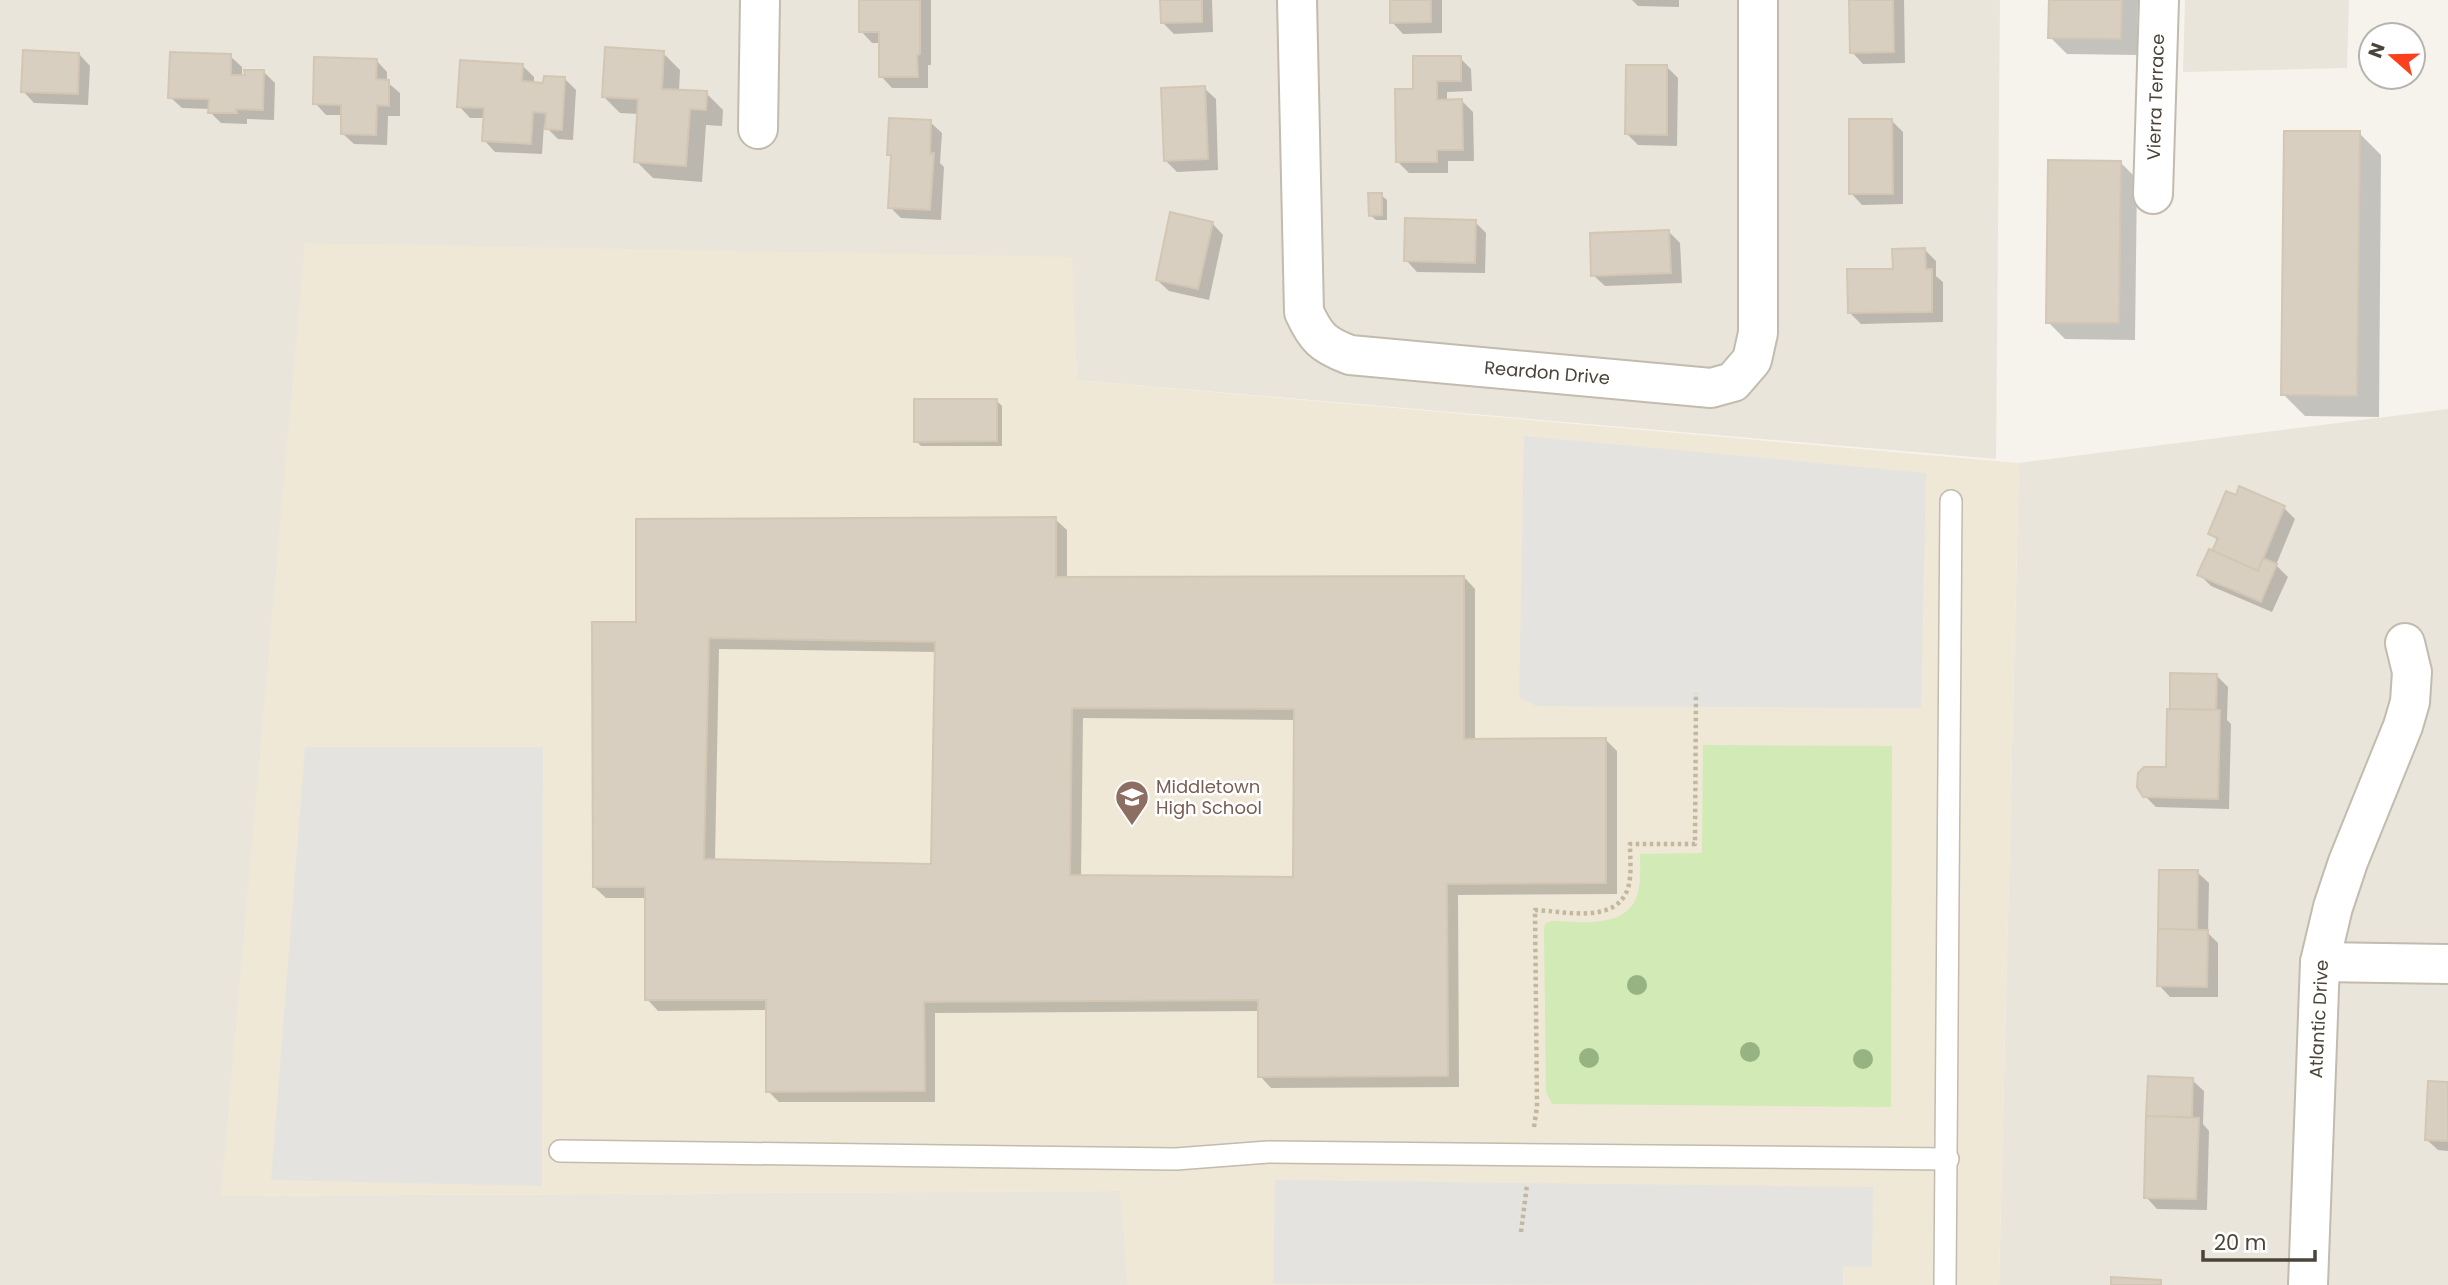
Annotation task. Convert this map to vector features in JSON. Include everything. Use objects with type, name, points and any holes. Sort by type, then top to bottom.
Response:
[{"type":"street","points":[[758,129],[760,0]]},
{"type":"street","name":"Reardon Drive","points":[[1297,0],[1304,312],[1314,333],[1329,348],[1350,355],[1711,388],[1733,382],[1752,360],[1758,333],[1758,0]]},
{"type":"street","name":"Vierra Terrace","points":[[2153,194],[2160,0]]},
{"type":"street","name":"Atlantic Drive","points":[[2308,1285],[2320,962],[2344,873],[2403,726],[2410,702],[2412,672],[2405,643]]},
{"type":"street","points":[[2320,962],[2448,964]]},
{"type":"lane","points":[[1945,1285],[1951,501]]},
{"type":"lane","points":[[561,1151],[1176,1159],[1268,1152],[1948,1159]]},
{"type":"path","points":[[1521,1232],[1537,1107],[1535,910],[1604,913],[1618,904],[1628,887],[1630,844],[1695,844],[1696,692]]},
{"type":"shaded area","points":[[0,0],[2000,0],[1996,459],[1077,380],[1071,257],[221,1196],[1121,1191],[1128,1285],[0,1285]]},
{"type":"shaded area","points":[[2185,0],[2349,0],[2347,68],[2183,72]]},
{"type":"shaded area","name":"Middletown High School","points":[[305,243],[1072,257],[1077,380],[2019,463],[1999,1285],[1128,1285],[1120,1191],[221,1196]]},
{"type":"shaded area","points":[[2448,409],[2448,1285],[1999,1285],[2019,463]]},
{"type":"shaded area","points":[[1524,436],[1926,473],[1921,708],[1536,706],[1519,697]]},
{"type":"shaded area","points":[[305,747],[543,747],[542,1186],[271,1180]]},
{"type":"shaded area","points":[[1275,1180],[1873,1187],[1872,1267],[1843,1266],[1843,1285],[1273,1284]]},
{"type":"green space","points":[[1703,745],[1892,746],[1891,1107],[1552,1104],[1546,1092],[1546,923],[1592,922],[1617,917],[1627,911],[1635,901],[1639,887],[1640,854],[1702,853]]},
{"type":"building","points":[[859,0],[920,0],[918,77],[879,77],[879,32],[859,32]]},
{"type":"building","points":[[1160,0],[1202,0],[1202,22],[1161,23]]},
{"type":"building","points":[[1390,0],[1431,0],[1431,22],[1390,23]]},
{"type":"building","points":[[1849,0],[1893,0],[1894,52],[1850,53]]},
{"type":"building","points":[[2049,0],[2122,0],[2121,39],[2048,38]]},
{"type":"building","points":[[605,47],[664,51],[662,89],[707,91],[706,110],[690,109],[686,166],[634,162],[638,99],[602,97]]},
{"type":"building","points":[[23,50],[79,53],[78,94],[21,92]]},
{"type":"building","points":[[170,52],[231,54],[231,75],[245,75],[244,70],[264,70],[263,110],[236,109],[237,113],[208,113],[209,99],[168,98]]},
{"type":"building","points":[[1413,56],[1461,56],[1461,81],[1437,81],[1437,100],[1462,99],[1463,150],[1437,150],[1437,162],[1396,162],[1395,89],[1413,89]]},
{"type":"building","points":[[314,57],[377,59],[376,79],[389,80],[389,106],[377,105],[376,135],[341,134],[341,105],[313,104]]},
{"type":"building","points":[[460,60],[523,64],[522,81],[543,83],[544,76],[565,77],[562,130],[545,129],[546,113],[533,112],[531,144],[482,141],[484,108],[457,107]]},
{"type":"building","points":[[1626,65],[1667,65],[1667,135],[1625,134]]},
{"type":"building","points":[[1205,86],[1208,159],[1164,161],[1161,88]]},
{"type":"building","points":[[889,118],[931,120],[930,154],[934,153],[930,210],[888,208],[891,155],[887,155]]},
{"type":"building","points":[[1849,119],[1892,119],[1893,194],[1849,194]]},
{"type":"building","points":[[2284,131],[2360,131],[2357,396],[2281,395]]},
{"type":"building","points":[[2048,160],[2121,161],[2119,323],[2046,323]]},
{"type":"building","points":[[1368,193],[1382,193],[1382,215],[1369,216]]},
{"type":"building","points":[[1170,212],[1213,222],[1198,289],[1156,280]]},
{"type":"building","points":[[1405,218],[1476,220],[1475,263],[1404,261]]},
{"type":"building","points":[[1669,230],[1671,273],[1591,276],[1590,233]]},
{"type":"building","points":[[1925,248],[1926,269],[1932,269],[1932,312],[1848,313],[1847,269],[1893,269],[1892,249]]},
{"type":"building","points":[[914,399],[997,399],[997,441],[914,442]]},
{"type":"building","points":[[2239,486],[2285,506],[2258,571],[2212,551],[2218,538],[2208,534],[2226,491],[2236,495]]},
{"type":"building","points":[[1056,517],[1056,577],[1464,576],[1464,739],[1606,738],[1606,883],[1447,884],[1448,1076],[1258,1077],[1258,1000],[924,1002],[925,1091],[766,1092],[766,1000],[645,1000],[645,887],[593,887],[592,622],[636,622],[636,519]],"holes":[[[709,638],[935,642],[931,864],[704,859]],[[1072,708],[1294,709],[1293,877],[1070,875]]]},
{"type":"building","points":[[2209,549],[2258,571],[2263,558],[2277,564],[2261,602],[2197,575]]},
{"type":"building","points":[[2170,673],[2217,674],[2216,710],[2170,709]]},
{"type":"building","points":[[2167,709],[2220,710],[2218,799],[2143,797],[2137,787],[2138,773],[2144,767],[2166,767]]},
{"type":"building","points":[[2159,870],[2198,870],[2197,930],[2158,929]]},
{"type":"building","points":[[2158,929],[2208,930],[2207,987],[2157,986]]},
{"type":"building","points":[[2148,1076],[2193,1078],[2192,1117],[2146,1116]]},
{"type":"building","points":[[2428,1081],[2448,1082],[2448,1141],[2425,1140]]},
{"type":"building","points":[[2146,1116],[2199,1118],[2196,1199],[2144,1198]]},
{"type":"building","points":[[2111,1277],[2161,1280],[2161,1285],[2111,1285]]},
{"type":"place","name":"Middletown High School","points":[[1132,827]]}]
